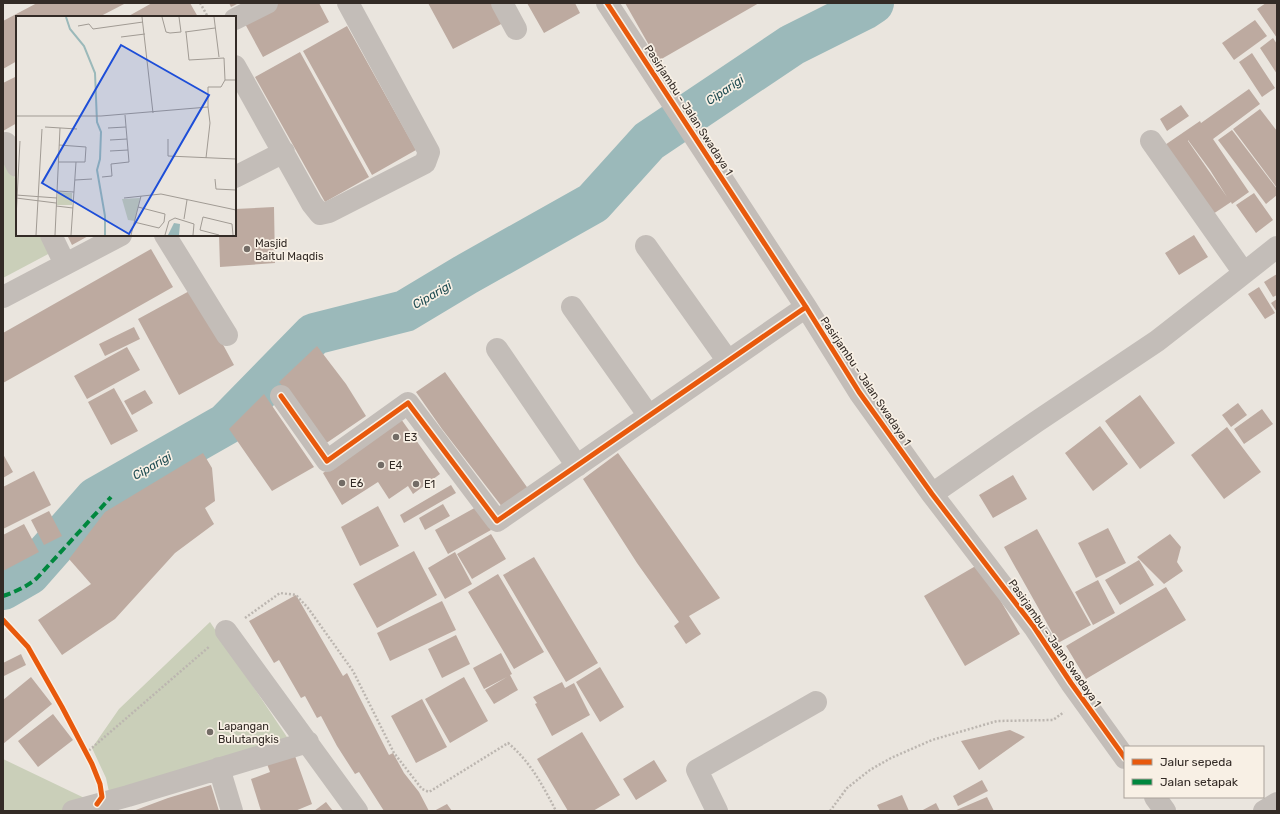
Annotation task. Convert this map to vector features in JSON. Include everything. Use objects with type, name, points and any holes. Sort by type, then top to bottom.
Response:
[{"type":"street","points":[[236,18],[266,3]]},
{"type":"street","points":[[236,68],[312,204],[320,214],[329,212],[426,163],[429,152],[348,3]]},
{"type":"street","points":[[502,3],[516,29]]},
{"type":"street","name":"Pasirjambu - Jalan Swadaya 1","points":[[607,3],[806,307],[859,392],[932,494],[1034,627],[1082,699],[1124,757]]},
{"type":"street","points":[[1151,141],[1244,274]]},
{"type":"street","points":[[9,142],[16,163]]},
{"type":"street","points":[[236,176],[284,152]]},
{"type":"street","points":[[51,236],[65,264]]},
{"type":"street","points":[[3,296],[119,236]]},
{"type":"street","points":[[166,236],[227,335]]},
{"type":"street","points":[[646,246],[728,361]]},
{"type":"street","points":[[932,494],[1157,341],[1244,274],[1277,246]]},
{"type":"street","points":[[572,307],[649,416]]},
{"type":"street","points":[[281,396],[327,461],[408,403],[497,521],[806,307]]},
{"type":"street","points":[[497,349],[577,466]]},
{"type":"street","points":[[226,631],[357,811]]},
{"type":"street","points":[[717,811],[697,770],[816,702]]},
{"type":"street","points":[[73,811],[98,807],[128,796],[308,742]]},
{"type":"street","points":[[219,768],[232,811]]},
{"type":"street","points":[[1156,798],[1165,811]]},
{"type":"street","points":[[1264,811],[1277,803]]},
{"type":"path","points":[[200,3],[207,16]]},
{"type":"path","points":[[86,753],[226,631],[280,593],[296,595],[308,608],[353,671],[394,753],[422,789],[429,792],[508,743],[518,752],[538,778],[556,811]]},
{"type":"path","points":[[830,811],[847,788],[870,770],[891,758],[925,743],[997,721],[1053,720],[1082,699]]},
{"type":"path","points":[[83,746],[89,758]]},
{"type":"green space","points":[[3,154],[16,180],[16,236],[44,236],[52,252],[3,278]]},
{"type":"green space","points":[[210,622],[293,746],[111,801],[106,778],[92,748],[119,709]]},
{"type":"green space","points":[[3,759],[97,804],[73,811],[3,811]]},
{"type":"building","points":[[37,3],[126,3],[101,16],[16,16],[16,62],[3,69],[3,21]]},
{"type":"building","points":[[152,3],[190,3],[197,16],[129,16]]},
{"type":"building","points":[[229,3],[239,3],[231,7]]},
{"type":"building","points":[[279,3],[319,3],[329,22],[263,57],[244,22]]},
{"type":"building","points":[[428,3],[494,3],[505,22],[453,49]]},
{"type":"building","points":[[527,3],[575,3],[580,13],[544,33]]},
{"type":"building","points":[[625,3],[759,3],[658,61]]},
{"type":"building","points":[[1266,3],[1277,3],[1277,38],[1257,9]]},
{"type":"building","points":[[1255,20],[1267,36],[1234,60],[1222,43]]},
{"type":"building","points":[[347,26],[416,150],[372,175],[303,51]]},
{"type":"building","points":[[1273,38],[1277,44],[1277,74],[1260,48]]},
{"type":"building","points":[[300,52],[369,177],[325,202],[255,77]]},
{"type":"building","points":[[1252,53],[1275,88],[1262,97],[1239,62]]},
{"type":"building","points":[[16,76],[16,124],[3,131],[3,83]]},
{"type":"building","points":[[1249,89],[1260,104],[1213,139],[1249,192],[1232,204],[1231,202],[1210,216],[1162,147],[1200,121],[1201,123]],"holes":[[[1188,140],[1210,170],[1227,197]]]},
{"type":"building","points":[[1181,105],[1189,116],[1167,131],[1160,119]]},
{"type":"building","points":[[1260,109],[1277,131],[1277,188],[1233,129]]},
{"type":"building","points":[[1232,130],[1277,189],[1277,195],[1266,204],[1218,140]]},
{"type":"building","points":[[1254,193],[1273,220],[1256,233],[1236,205]]},
{"type":"building","name":"Masjid Baitul Maqdis","points":[[274,207],[275,263],[220,267],[219,236],[236,236],[236,209]]},
{"type":"building","points":[[1194,235],[1208,257],[1179,275],[1165,253]]},
{"type":"building","points":[[68,236],[88,236],[72,245]]},
{"type":"building","points":[[151,249],[173,287],[3,383],[3,333]]},
{"type":"building","points":[[1277,274],[1277,295],[1273,297],[1264,282]]},
{"type":"building","points":[[1259,287],[1275,313],[1265,319],[1248,294]]},
{"type":"building","points":[[193,289],[234,365],[179,395],[138,319]]},
{"type":"building","points":[[1277,299],[1277,312],[1271,303]]},
{"type":"building","points":[[134,327],[140,339],[105,356],[99,344]]},
{"type":"building","points":[[317,346],[346,384],[366,416],[325,444],[304,413],[279,382]]},
{"type":"building","points":[[127,347],[140,370],[87,399],[74,376]]},
{"type":"building","points":[[445,372],[529,490],[503,508],[442,429],[416,392]]},
{"type":"building","points":[[114,388],[138,431],[111,445],[88,402]]},
{"type":"building","points":[[145,390],[153,403],[132,415],[124,401]]},
{"type":"building","points":[[264,394],[314,467],[272,491],[229,429]]},
{"type":"building","points":[[1140,395],[1175,443],[1140,469],[1105,421]]},
{"type":"building","points":[[1238,403],[1247,415],[1231,427],[1222,415]]},
{"type":"building","points":[[1262,409],[1273,424],[1244,444],[1234,429]]},
{"type":"building","points":[[401,419],[440,474],[413,494],[408,486],[389,499],[378,482],[342,505],[323,473]]},
{"type":"building","points":[[1100,426],[1128,464],[1093,491],[1065,453]]},
{"type":"building","points":[[1227,427],[1261,472],[1224,499],[1191,455]]},
{"type":"building","points":[[203,453],[212,468],[215,501],[205,508],[214,524],[175,553],[115,619],[62,655],[38,620],[91,584],[69,559],[105,512]]},
{"type":"building","points":[[618,453],[720,598],[689,616],[701,634],[686,644],[674,626],[679,622],[637,563],[583,479]]},
{"type":"building","points":[[3,454],[13,472],[3,478]]},
{"type":"building","points":[[34,471],[51,505],[3,529],[3,487]]},
{"type":"building","points":[[1013,475],[1027,499],[993,518],[979,495]]},
{"type":"building","points":[[451,485],[456,493],[404,523],[400,515]]},
{"type":"building","points":[[443,504],[450,516],[425,530],[419,518]]},
{"type":"building","points":[[378,506],[399,546],[360,566],[341,527]]},
{"type":"building","points":[[478,506],[491,530],[448,554],[435,530]]},
{"type":"building","points":[[49,511],[62,536],[44,545],[31,520]]},
{"type":"building","points":[[24,524],[39,552],[3,571],[3,535]]},
{"type":"building","points":[[1108,528],[1126,563],[1096,578],[1078,543]]},
{"type":"building","points":[[1037,529],[1091,625],[1058,643],[1004,547]]},
{"type":"building","points":[[491,534],[506,559],[472,579],[457,554]]},
{"type":"building","points":[[1170,534],[1181,547],[1177,562],[1183,571],[1164,584],[1137,557]]},
{"type":"building","points":[[414,551],[437,595],[377,628],[353,584]]},
{"type":"building","points":[[455,552],[472,584],[445,599],[428,568]]},
{"type":"building","points":[[534,557],[598,663],[566,682],[503,575]]},
{"type":"building","points":[[1139,560],[1154,585],[1120,605],[1105,580]]},
{"type":"building","points":[[979,564],[1020,634],[965,666],[924,596]]},
{"type":"building","points":[[498,574],[544,652],[514,669],[468,592]]},
{"type":"building","points":[[1098,580],[1115,613],[1093,625],[1075,592]]},
{"type":"building","points":[[1166,587],[1186,620],[1086,679],[1066,646]]},
{"type":"building","points":[[296,595],[343,676],[347,673],[389,755],[393,753],[404,773],[419,792],[429,811],[384,811],[359,772],[355,774],[337,746],[321,716],[317,718],[305,696],[301,698],[279,660],[274,663],[249,621]]},
{"type":"building","points":[[442,601],[456,630],[390,661],[377,633]]},
{"type":"building","points":[[456,635],[470,664],[442,678],[428,649]]},
{"type":"building","points":[[501,653],[512,674],[510,675],[518,690],[494,704],[485,690],[507,677],[484,689],[473,668]]},
{"type":"building","points":[[21,654],[26,665],[4,676],[3,663]]},
{"type":"building","points":[[600,667],[624,707],[600,722],[576,682]]},
{"type":"building","points":[[31,677],[52,704],[3,744],[3,700]]},
{"type":"building","points":[[464,677],[488,721],[450,743],[425,699]]},
{"type":"building","points":[[562,682],[565,688],[574,683],[590,715],[552,736],[535,704],[537,703],[533,697]]},
{"type":"building","points":[[422,699],[447,747],[416,763],[391,716]]},
{"type":"building","points":[[53,714],[73,740],[38,767],[18,741]]},
{"type":"building","points":[[1010,730],[1025,737],[979,770],[961,741]]},
{"type":"building","points":[[582,732],[620,795],[593,811],[568,811],[537,759]]},
{"type":"building","points":[[295,756],[312,804],[295,811],[261,811],[251,779],[270,772],[267,764]]},
{"type":"building","points":[[654,760],[667,781],[636,800],[623,779]]},
{"type":"building","points":[[982,780],[988,791],[958,806],[953,796]]},
{"type":"building","points":[[211,785],[219,811],[133,811],[168,798]]},
{"type":"building","points":[[902,795],[909,811],[880,811],[877,805]]},
{"type":"building","points":[[987,797],[994,811],[954,811]]},
{"type":"building","points":[[326,802],[333,811],[314,811]]},
{"type":"building","points":[[936,803],[940,811],[921,811]]},
{"type":"building","points":[[447,804],[452,811],[434,811]]},
{"type":"waterway","name":"Ciparigi","points":[[3,589],[29,574],[96,498],[226,424],[314,334],[405,311],[465,275],[593,203],[649,141],[792,45],[873,3]]},
{"type":"marked path","points":[[3,596],[30,584],[37,578],[111,497]]},
{"type":"cycle path","points":[[607,3],[806,307],[859,392],[932,494],[1034,627],[1071,683],[1124,757]]},
{"type":"cycle path","points":[[281,396],[327,461],[408,403],[497,521],[806,307]]},
{"type":"cycle path","points":[[3,620],[28,647],[92,764],[100,784],[102,797],[97,804]]},
{"type":"place","name":"Masjid Baitul Maqdis","points":[[247,249]]},
{"type":"place","name":"E3","points":[[396,437]]},
{"type":"place","name":"E4","points":[[381,465]]},
{"type":"place","name":"E6","points":[[342,483]]},
{"type":"place","name":"E1","points":[[416,484]]},
{"type":"place","name":"Lapangan Bulutangkis","points":[[210,732]]}]
